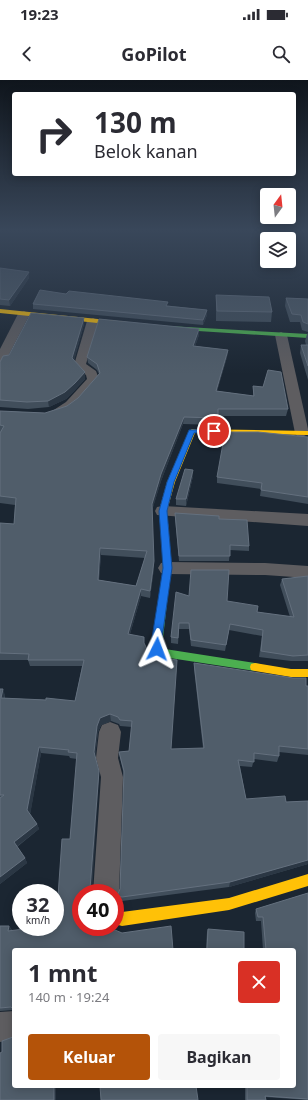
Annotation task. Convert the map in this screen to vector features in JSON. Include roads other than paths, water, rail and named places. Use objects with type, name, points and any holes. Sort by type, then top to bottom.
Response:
[{"type":"main road","points":[[0,311],[137,325]]},
{"type":"main road","points":[[159,327],[308,336]]},
{"type":"main road","points":[[305,433],[192,431],[171,482],[163,511],[167,568],[157,638],[157,649],[159,651],[291,673],[308,673]]},
{"type":"main road","points":[[124,919],[229,904],[308,880]]},
{"type":"street","points":[[0,360],[24,314]]},
{"type":"street","points":[[41,415],[52,415],[62,411],[86,389],[93,379],[92,374],[80,365],[93,321]]},
{"type":"street","points":[[281,335],[305,433]]},
{"type":"street","points":[[163,511],[308,520]]},
{"type":"street","points":[[167,568],[265,569],[308,572]]},
{"type":"street","points":[[106,884],[112,777],[107,758],[110,732]]},
{"type":"street","points":[[0,1027],[12,1025]]}]
